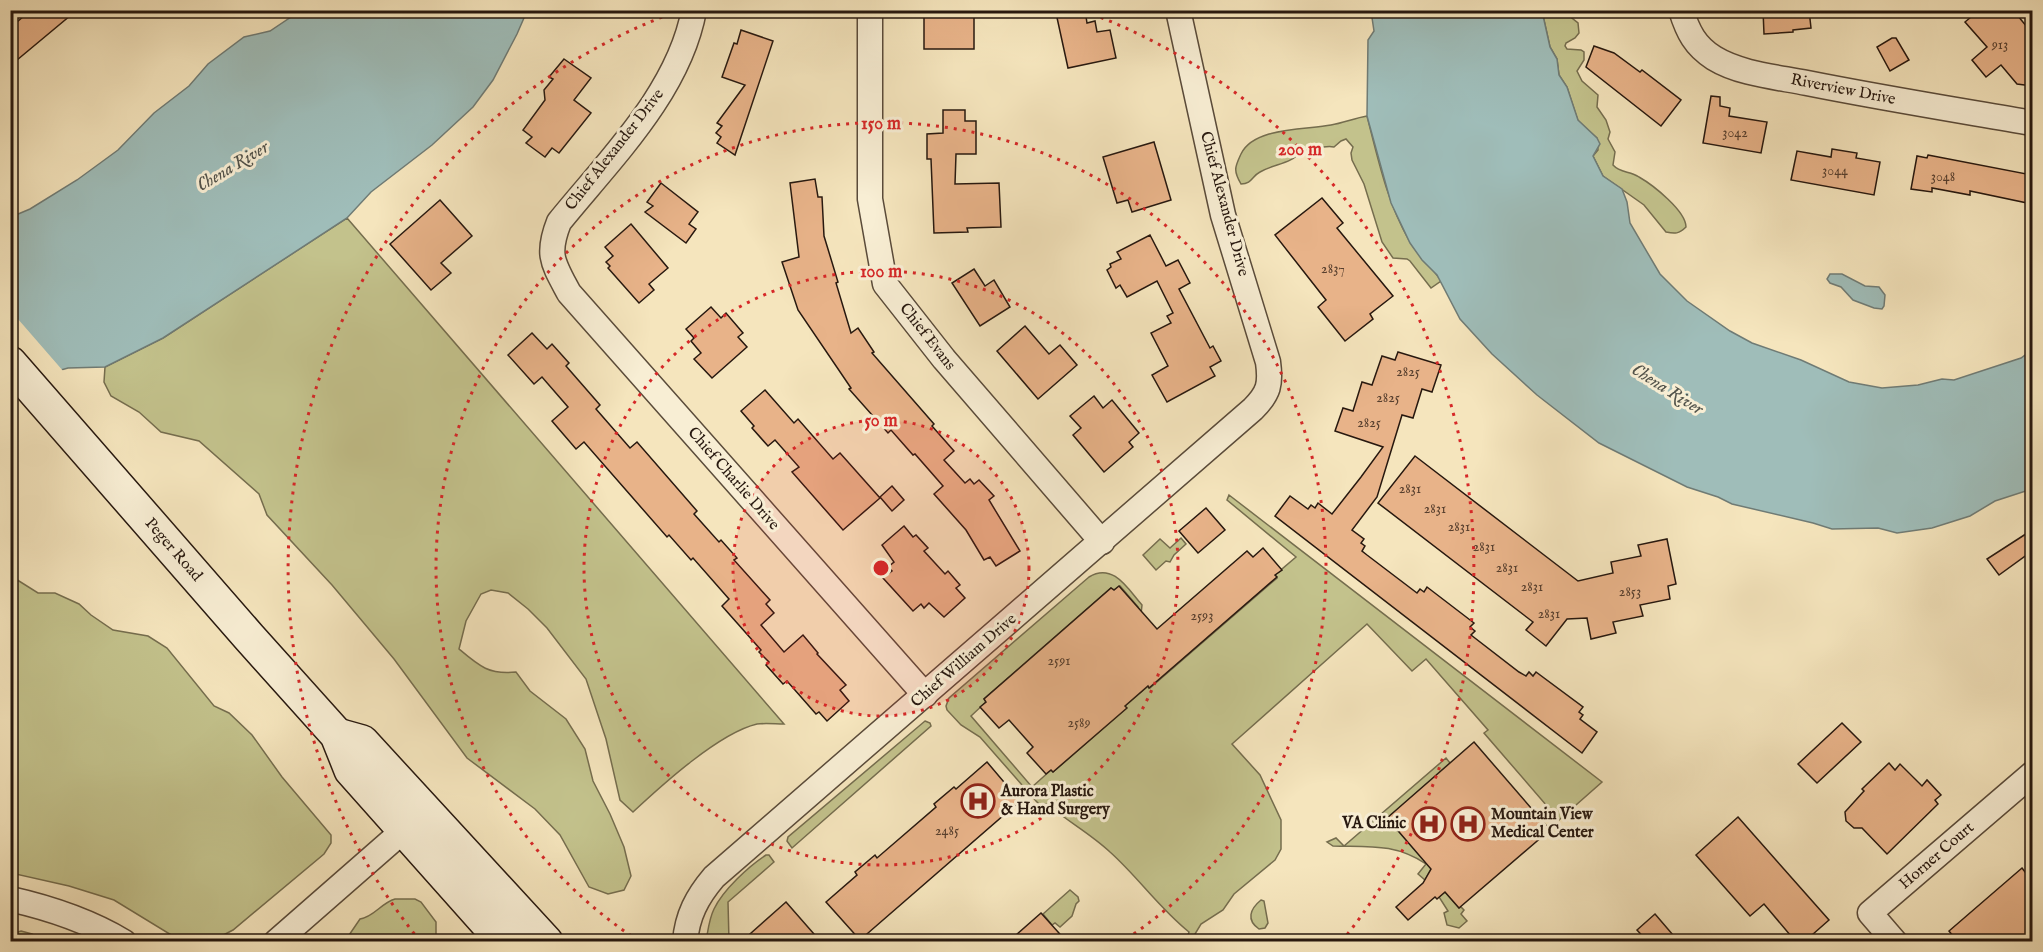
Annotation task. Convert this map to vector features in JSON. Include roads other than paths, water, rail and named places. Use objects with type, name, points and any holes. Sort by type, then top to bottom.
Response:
[{"type":"main road","name":"Peger Road","points":[[10,363],[336,735],[351,770],[504,942]]},
{"type":"main road","name":"Peger Road","points":[[336,735],[362,742],[546,942]]},
{"type":"street","name":"Chief Alexander Drive","points":[[551,256],[551,241],[559,222],[647,114],[668,82],[684,47],[694,10]]},
{"type":"street","name":"Chief Evans","points":[[870,10],[870,199],[885,284],[944,359],[1102,542]]},
{"type":"street","name":"Chief Alexander Drive","points":[[1178,10],[1223,215],[1268,362],[1270,376],[1266,396]]},
{"type":"street","name":"Riverview Drive","points":[[1681,10],[1687,31],[1694,42],[1728,65],[1825,87],[2032,123]]},
{"type":"street","name":"Chief Charlie Drive","points":[[551,256],[569,293],[925,695]]},
{"type":"street","name":"Chief William Drive","points":[[685,942],[694,903],[714,878],[1102,542],[1266,396]]},
{"type":"street","name":"Horner Court","points":[[1895,942],[1870,913],[2032,774]]},
{"type":"street","points":[[276,942],[404,830]]},
{"type":"street","points":[[10,900],[34,904],[67,915],[124,942]]},
{"type":"water","name":"Chena River","points":[[300,11],[527,11],[493,80],[473,107],[432,145],[371,192],[347,218],[163,338],[105,367],[68,368],[22,381],[11,388],[11,217],[30,209],[77,180],[118,150],[154,113],[189,86],[208,64],[244,37],[270,31]]},
{"type":"water","name":"Chena River","points":[[1371,11],[1542,11],[1550,47],[1557,59],[1559,75],[1567,87],[1578,120],[1597,138],[1600,144],[1593,156],[1603,176],[1622,189],[1627,202],[1630,223],[1660,274],[1687,301],[1730,331],[1752,343],[1801,360],[1849,382],[1882,388],[1918,385],[1942,379],[1954,380],[2021,358],[2032,350],[2032,489],[1995,501],[1970,516],[1932,528],[1897,533],[1878,528],[1832,529],[1732,504],[1687,487],[1599,443],[1537,395],[1492,354],[1460,319],[1437,275],[1410,243],[1391,203],[1367,116],[1368,40],[1374,31]]},
{"type":"water","points":[[1830,274],[1842,274],[1865,286],[1879,287],[1885,295],[1884,306],[1882,309],[1874,308],[1853,300],[1841,287],[1830,283],[1827,279]]},
{"type":"place","name":"Aurora Plastic & Hand Surgery","points":[[978,801]]},
{"type":"place","name":"VA Clinic","points":[[1429,824]]},
{"type":"place","name":"Mountain View Medical Center","points":[[1468,824]]}]
